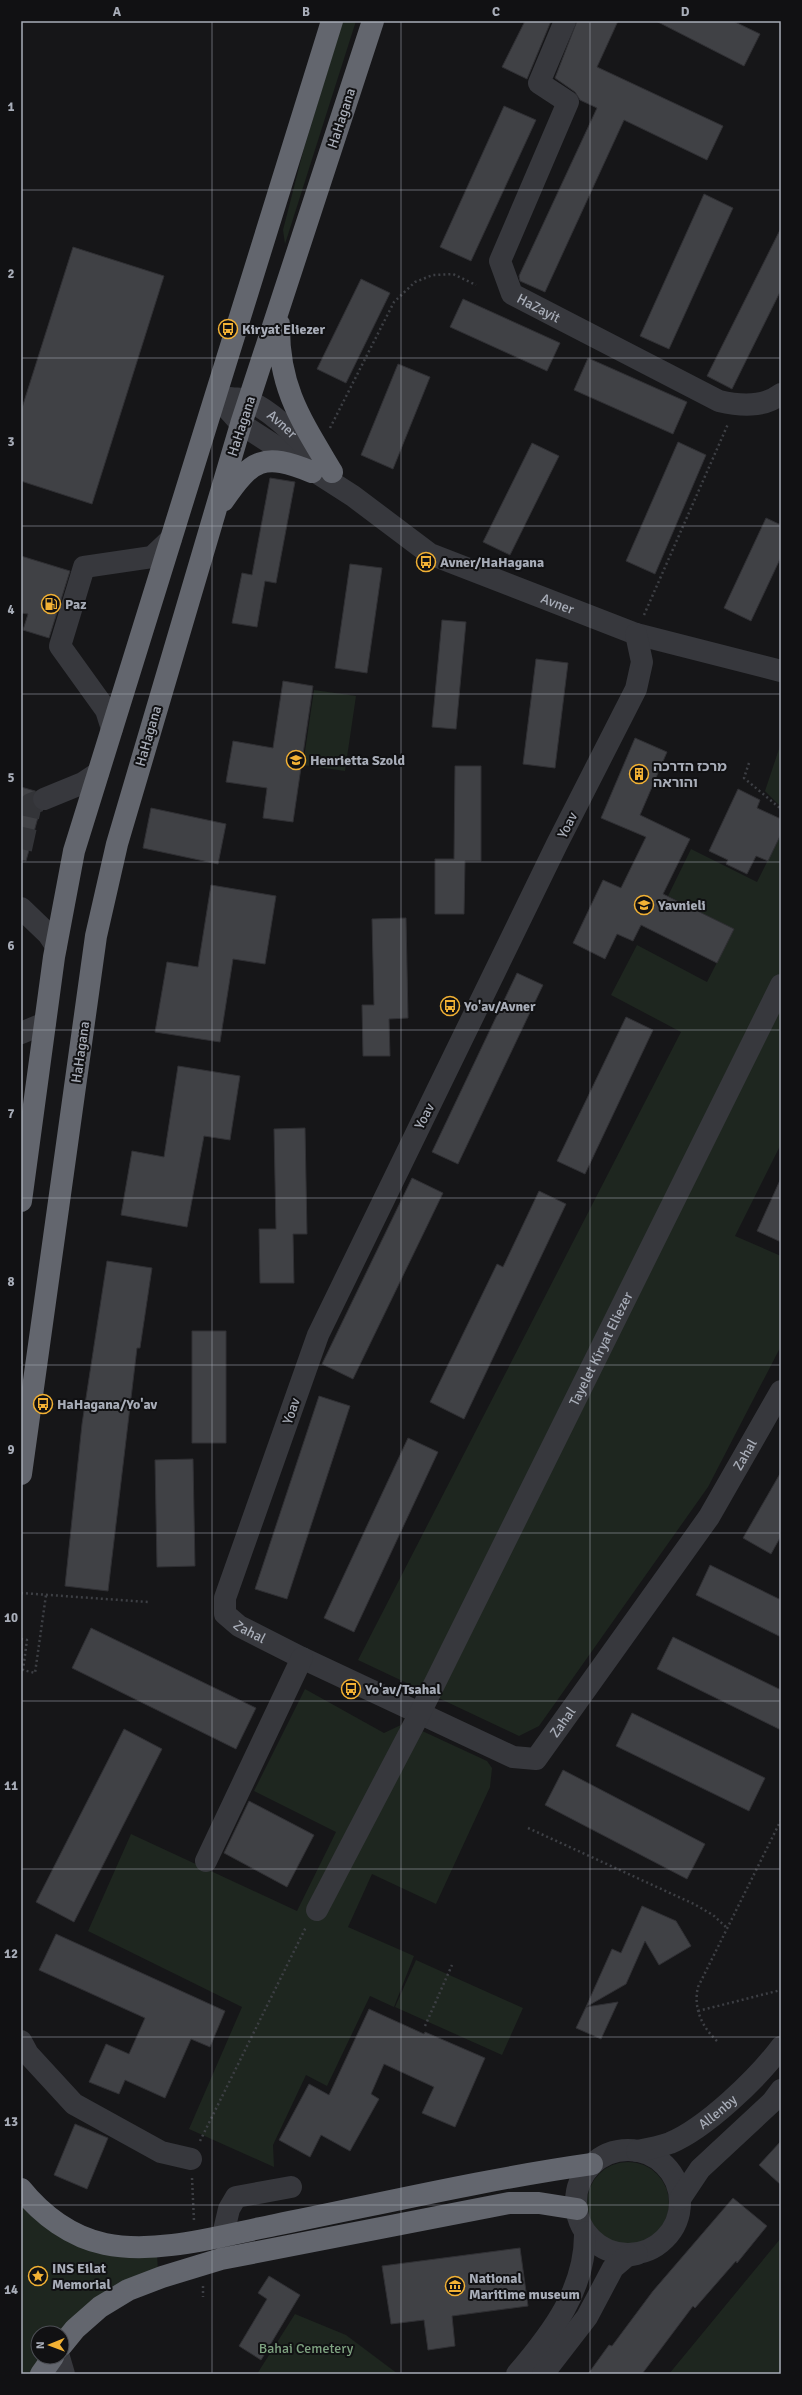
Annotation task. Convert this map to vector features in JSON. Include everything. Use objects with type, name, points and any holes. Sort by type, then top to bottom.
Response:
[{"type":"highway","points":[[21,1201],[24,1157],[56,946],[74,851],[332,21]]},
{"type":"highway","name":"HaHagana","points":[[21,1474],[96,936],[117,844],[248,400],[373,21]]},
{"type":"highway","points":[[282,296],[279,342],[287,387],[322,472]]},
{"type":"highway","points":[[213,515],[237,481],[246,471],[263,461],[290,463],[322,472]]},
{"type":"highway","points":[[21,2189],[34,2205],[51,2219],[81,2237],[105,2244],[132,2248],[158,2246],[223,2235],[558,2169],[592,2164]]},
{"type":"highway","points":[[70,2335],[100,2307],[128,2290],[221,2260],[510,2203],[539,2203],[576,2209]]},
{"type":"highway","points":[[41,2374],[47,2365]]},
{"type":"street","name":"HaZayit","points":[[565,21],[539,83],[568,102],[500,261],[512,294],[719,401],[736,405],[758,404],[774,400],[781,394]]},
{"type":"street","name":"Avner","points":[[216,396],[248,400],[279,422],[322,472]]},
{"type":"street","name":"Avner","points":[[216,396],[241,424],[322,472],[430,554],[636,634],[781,671]]},
{"type":"street","points":[[112,729],[106,710],[60,646],[84,567],[152,557],[171,539]]},
{"type":"street","name":"Yoav","points":[[224,1608],[225,1598],[318,1335],[557,844],[636,689],[642,662],[636,634]]},
{"type":"street","points":[[44,798],[83,782],[98,773]]},
{"type":"street","points":[[21,908],[48,934],[56,946]]},
{"type":"street","name":"Tayelet Kiryat Eliezer","points":[[317,1910],[420,1714],[781,985]]},
{"type":"street","points":[[21,1034],[45,1023]]},
{"type":"street","name":"Zahal","points":[[224,1608],[230,1620],[239,1626],[302,1658],[513,1757],[536,1759],[709,1517],[781,1391]]},
{"type":"street","points":[[206,1861],[302,1658]]},
{"type":"street","points":[[21,2041],[38,2066],[74,2104],[161,2152],[191,2159]]},
{"type":"street","name":"Allenby","points":[[637,2151],[672,2142],[711,2117],[747,2086],[781,2047]]},
{"type":"street","name":"Allenby","points":[[680,2199],[700,2169],[772,2102],[781,2090]]},
{"type":"street","points":[[543,2374],[587,2317],[613,2268],[627,2256],[637,2254],[651,2249],[669,2234],[679,2214],[680,2199],[676,2182],[667,2167],[653,2156],[637,2151],[621,2150],[606,2155],[592,2164],[579,2185],[576,2209],[585,2232],[595,2243],[608,2250],[622,2254],[637,2254]]},
{"type":"street","points":[[223,2235],[229,2209],[236,2197],[291,2187]]},
{"type":"street","points":[[517,2374],[561,2318],[573,2293],[585,2249],[585,2232]]},
{"type":"path","points":[[327,433],[394,302],[415,282],[433,275],[453,274],[476,285]]},
{"type":"path","points":[[636,634],[736,405]]},
{"type":"path","points":[[749,763],[744,778],[781,809]]},
{"type":"path","points":[[21,1593],[148,1602]]},
{"type":"path","points":[[21,1639],[27,1640],[23,1670],[35,1672],[46,1595]]},
{"type":"path","points":[[718,2041],[707,2031],[698,2011],[696,1997],[698,1987],[781,1820]]},
{"type":"path","points":[[528,1828],[694,1904],[713,1915],[727,1928]]},
{"type":"path","points":[[194,2224],[191,2159],[297,1940]]},
{"type":"path","points":[[425,2026],[452,1965]]},
{"type":"path","points":[[698,2011],[781,1990]]},
{"type":"path","points":[[203,2285],[203,2297]]},
{"type":"green space","points":[[343,21],[356,21],[285,244],[283,230],[304,148]]},
{"type":"green space","points":[[314,690],[356,696],[345,771],[303,765]]},
{"type":"green space","points":[[781,743],[781,807],[765,791]]},
{"type":"green space","points":[[781,834],[781,1144],[735,1236],[781,1256],[781,1346],[708,1487],[539,1726],[519,1736],[358,1660],[681,1032],[611,995],[637,945],[707,982],[734,929],[668,896],[691,849],[757,882]]},
{"type":"green space","points":[[305,1689],[384,1733],[405,1723],[487,1761],[492,1768],[490,1787],[436,1904],[372,1874],[348,1927],[414,1956],[394,2007],[370,1996],[327,2086],[306,2075],[273,2145],[274,2167],[189,2129],[242,2007],[88,1931],[131,1834],[297,1911],[336,1832],[254,1791]]},
{"type":"green space","points":[[416,1960],[523,2008],[502,2055],[395,2007]]},
{"type":"green space","points":[[620,2162],[636,2162],[651,2169],[662,2180],[669,2195],[669,2211],[666,2219],[657,2232],[644,2241],[636,2244],[620,2244],[605,2237],[594,2226],[587,2211],[587,2195],[594,2180],[605,2169]]},
{"type":"green space","points":[[21,2202],[157,2254],[158,2271],[70,2327],[70,2325],[30,2325],[30,2365],[37,2365],[32,2374],[21,2374]]},
{"type":"green space","points":[[781,2238],[781,2374],[669,2374]]},
{"type":"green space","name":"Bahai Cemetery","points":[[295,2314],[346,2335],[398,2374],[257,2374]]},
{"type":"building","points":[[525,21],[551,21],[527,79],[502,67]]},
{"type":"building","points":[[577,21],[618,21],[597,67],[723,126],[707,160],[624,120],[545,292],[520,281],[519,276],[597,108],[580,100],[575,92],[555,78]]},
{"type":"building","points":[[656,21],[733,21],[760,34],[744,66]]},
{"type":"building","points":[[504,106],[536,120],[471,261],[440,247]]},
{"type":"building","points":[[704,194],[733,208],[669,349],[640,336]]},
{"type":"building","points":[[781,228],[781,290],[732,389],[707,376]]},
{"type":"building","points":[[73,247],[164,276],[92,504],[21,481],[21,411]]},
{"type":"building","points":[[361,279],[390,293],[346,383],[317,369]]},
{"type":"building","points":[[463,299],[560,343],[547,371],[450,327]]},
{"type":"building","points":[[588,358],[687,402],[673,434],[574,390]]},
{"type":"building","points":[[398,364],[430,377],[393,469],[361,455]]},
{"type":"building","points":[[678,442],[706,455],[655,574],[626,561]]},
{"type":"building","points":[[532,443],[559,456],[510,555],[483,542]]},
{"type":"building","points":[[270,478],[295,482],[276,583],[265,581],[257,627],[232,623],[242,573],[252,575]]},
{"type":"building","points":[[766,518],[781,525],[781,557],[751,621],[724,608]]},
{"type":"building","points":[[21,556],[70,571],[49,638],[23,630],[28,614],[21,613]]},
{"type":"building","points":[[350,564],[382,568],[367,673],[335,668]]},
{"type":"building","points":[[442,620],[466,622],[456,729],[432,727]]},
{"type":"building","points":[[536,659],[568,663],[555,768],[523,764]]},
{"type":"building","points":[[283,681],[313,686],[293,822],[263,818],[267,788],[226,782],[233,741],[273,748]]},
{"type":"building","points":[[635,738],[667,752],[640,815],[690,839],[663,894],[734,929],[717,963],[641,925],[633,941],[617,934],[605,959],[573,943],[603,880],[621,888],[646,837],[601,818]]},
{"type":"building","points":[[455,766],[481,766],[481,861],[465,861],[464,914],[435,914],[435,859],[454,859]]},
{"type":"building","points":[[21,787],[35,791],[32,797],[32,803],[40,810],[26,861],[21,860]]},
{"type":"building","points":[[738,789],[760,800],[757,808],[781,819],[781,834],[768,861],[756,856],[747,874],[726,864],[728,860],[709,851]]},
{"type":"building","points":[[151,808],[226,824],[218,864],[143,848]]},
{"type":"building","points":[[211,885],[276,896],[265,964],[233,959],[220,1042],[155,1032],[167,962],[198,967]]},
{"type":"building","points":[[406,918],[408,1018],[389,1019],[390,1056],[363,1056],[362,1005],[374,1005],[372,919]]},
{"type":"building","points":[[517,973],[543,985],[458,1164],[432,1152]]},
{"type":"building","points":[[626,1017],[653,1030],[585,1174],[557,1161]]},
{"type":"building","points":[[178,1066],[240,1076],[230,1140],[204,1136],[187,1227],[121,1215],[132,1151],[164,1157]]},
{"type":"building","points":[[305,1128],[307,1234],[293,1234],[294,1283],[260,1283],[259,1229],[276,1229],[274,1129]]},
{"type":"building","points":[[412,1178],[443,1193],[353,1379],[322,1364]]},
{"type":"building","points":[[781,1178],[781,1242],[757,1231]]},
{"type":"building","points":[[539,1191],[566,1204],[464,1419],[430,1402],[497,1264],[503,1267]]},
{"type":"building","points":[[107,1261],[152,1268],[140,1348],[137,1348],[108,1591],[65,1586],[82,1424]]},
{"type":"building","points":[[192,1331],[226,1331],[226,1443],[192,1443]]},
{"type":"building","points":[[319,1396],[350,1406],[287,1599],[255,1589]]},
{"type":"building","points":[[408,1438],[438,1452],[354,1632],[324,1618]]},
{"type":"building","points":[[193,1459],[195,1566],[157,1567],[155,1460]]},
{"type":"building","points":[[781,1472],[781,1536],[771,1554],[743,1538]]},
{"type":"building","points":[[710,1565],[781,1600],[781,1637],[696,1595]]},
{"type":"building","points":[[91,1628],[256,1708],[236,1749],[72,1668]]},
{"type":"building","points":[[673,1637],[781,1690],[781,1730],[657,1669]]},
{"type":"building","points":[[632,1713],[765,1778],[749,1811],[616,1746]]},
{"type":"building","points":[[124,1729],[162,1749],[74,1922],[36,1902]]},
{"type":"building","points":[[563,1770],[705,1844],[687,1879],[545,1805]]},
{"type":"building","points":[[249,1801],[314,1835],[287,1887],[224,1853]]},
{"type":"building","points":[[642,1906],[676,1921],[691,1946],[659,1965],[645,1941],[626,1984],[586,2007],[612,1949],[621,1953]]},
{"type":"building","points":[[56,1934],[225,2011],[210,2047],[191,2039],[165,2098],[125,2080],[119,2094],[89,2082],[106,2044],[129,2054],[145,2018],[39,1970]]},
{"type":"building","points":[[618,2002],[601,2039],[576,2028],[586,2007]]},
{"type":"building","points":[[369,2009],[424,2034],[425,2032],[485,2058],[455,2127],[422,2113],[434,2087],[384,2064],[371,2094],[379,2099],[350,2151],[321,2135],[310,2157],[279,2140],[309,2084],[329,2095]]},
{"type":"building","points":[[75,2124],[108,2138],[87,2189],[54,2175]]},
{"type":"building","points":[[781,2141],[781,2185],[759,2165]]},
{"type":"building","points":[[733,2198],[767,2226],[737,2263],[736,2261],[695,2308],[693,2306],[642,2374],[588,2374],[609,2345],[612,2346],[653,2291]]},
{"type":"building","name":"National Maritime museum","points":[[520,2248],[528,2306],[452,2316],[455,2346],[428,2350],[424,2320],[391,2324],[382,2266]]},
{"type":"building","points":[[269,2276],[300,2295],[261,2360],[239,2346],[267,2299],[258,2293]]},
{"type":"tunnel","points":[[21,849],[31,804],[44,799]]},
{"type":"place","name":"Kiryat Eliezer","points":[[228,329]]},
{"type":"place","name":"Avner/HaHagana","points":[[426,562]]},
{"type":"place","name":"Paz","points":[[51,604]]},
{"type":"place","name":"Henrietta Szold","points":[[296,760]]},
{"type":"place","name":"מרכז הדרכה והוראה","points":[[639,774]]},
{"type":"place","name":"Yavnieli","points":[[644,905]]},
{"type":"place","name":"Yo'av/Avner","points":[[450,1006]]},
{"type":"place","name":"HaHagana/Yo'av","points":[[43,1404]]},
{"type":"place","name":"Yo'av/Tsahal","points":[[351,1689]]},
{"type":"place","name":"INS Eilat Memorial","points":[[38,2276]]},
{"type":"place","name":"National Maritime museum","points":[[455,2286]]}]
